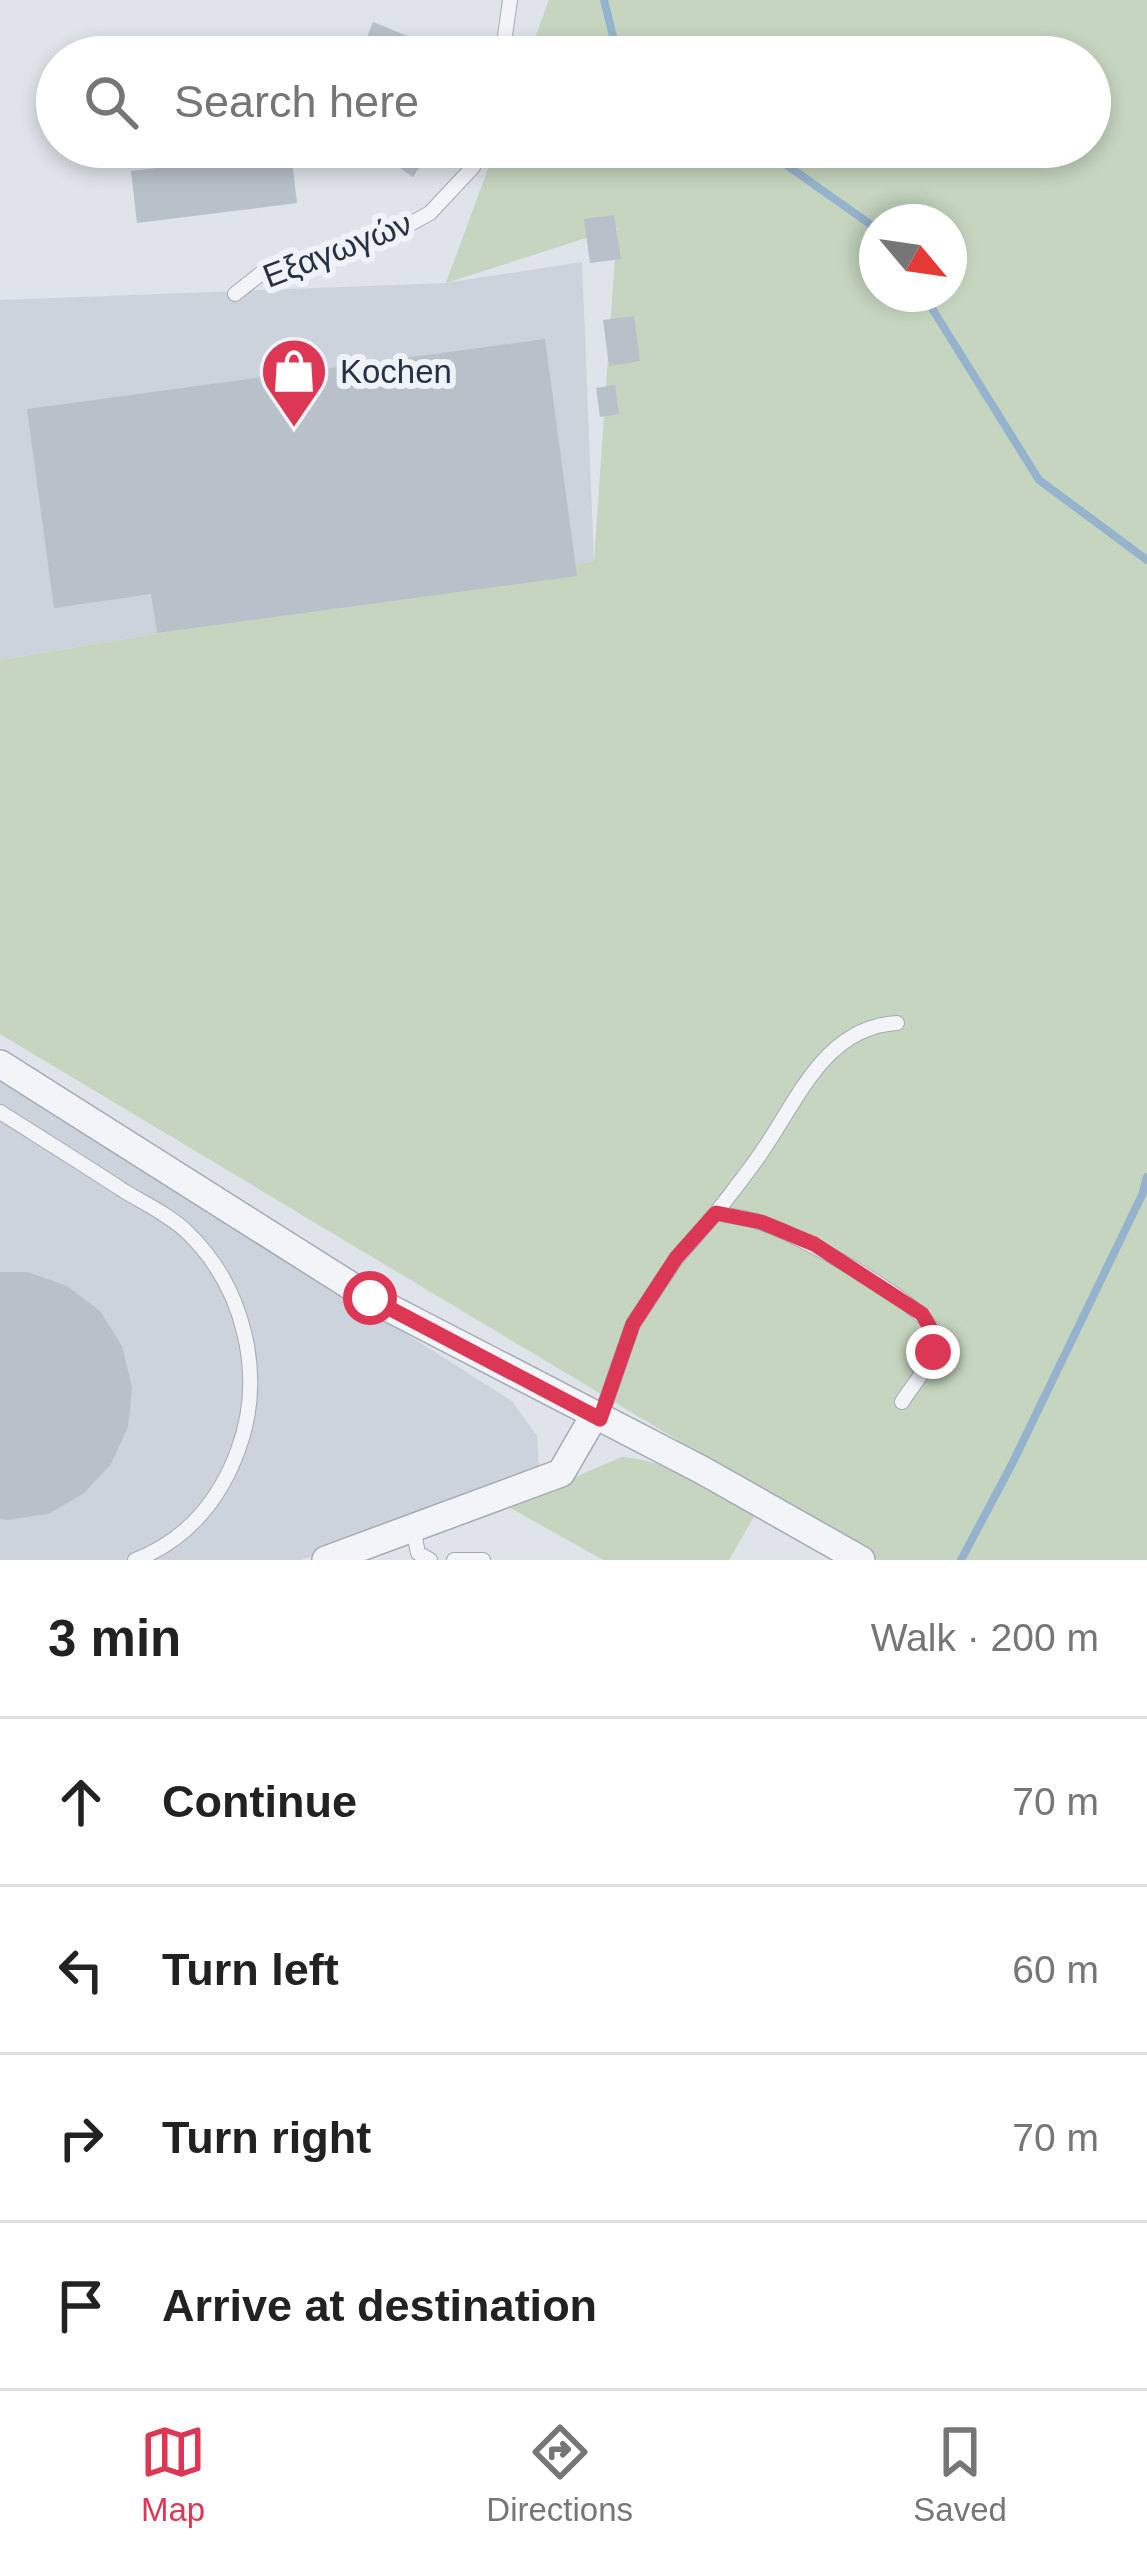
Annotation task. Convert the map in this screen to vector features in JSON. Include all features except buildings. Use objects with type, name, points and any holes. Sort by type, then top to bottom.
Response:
[{"type":"street","points":[[0,1064],[370,1298],[701,1470],[861,1560]]},
{"type":"street","points":[[326,1560],[560,1473],[597,1418]]},
{"type":"lane","points":[[505,36],[510,0]]},
{"type":"lane","name":"Εξαγωγών","points":[[235,294],[268,268],[379,241],[430,212],[471,168]]},
{"type":"lane","points":[[597,1418],[633,1324],[676,1258],[763,1150],[802,1084],[824,1059],[865,1030],[897,1023]]},
{"type":"lane","points":[[0,1112],[182,1227],[214,1261],[247,1339],[252,1387],[244,1434],[232,1466],[195,1523],[177,1540],[135,1560]]},
{"type":"lane","points":[[716,1213],[761,1222],[814,1244],[922,1314],[934,1334],[933,1352],[902,1402]]},
{"type":"lane","points":[[412,1528],[418,1552],[430,1560]]},
{"type":"lane","points":[[454,1560],[483,1560]]},
{"type":"shaded area","name":"Kochen","points":[[582,262],[594,561],[0,660],[0,300],[446,283]]},
{"type":"shaded area","points":[[0,1076],[512,1401],[537,1436],[539,1473],[301,1560],[0,1560]]},
{"type":"green space","points":[[549,0],[1147,0],[1147,1560],[878,1560],[0,1034],[0,660],[594,561],[617,228],[446,283],[488,168],[1111,168],[1111,36],[536,36]]},
{"type":"green space","points":[[622,1457],[675,1470],[756,1513],[729,1560],[603,1560],[507,1506]]},
{"type":"waterway","points":[[604,0],[613,36]]},
{"type":"waterway","points":[[791,168],[859,216]]},
{"type":"waterway","points":[[934,312],[1039,480],[1147,560]]},
{"type":"waterway","points":[[961,1560],[1012,1464],[1147,1177]]},
{"type":"place","name":"Kochen","points":[[294,430]]},
{"type":"route","points":[[370,1298],[600,1419],[633,1324],[676,1258],[716,1213],[761,1222],[814,1244],[922,1314],[934,1334],[933,1352]]}]
